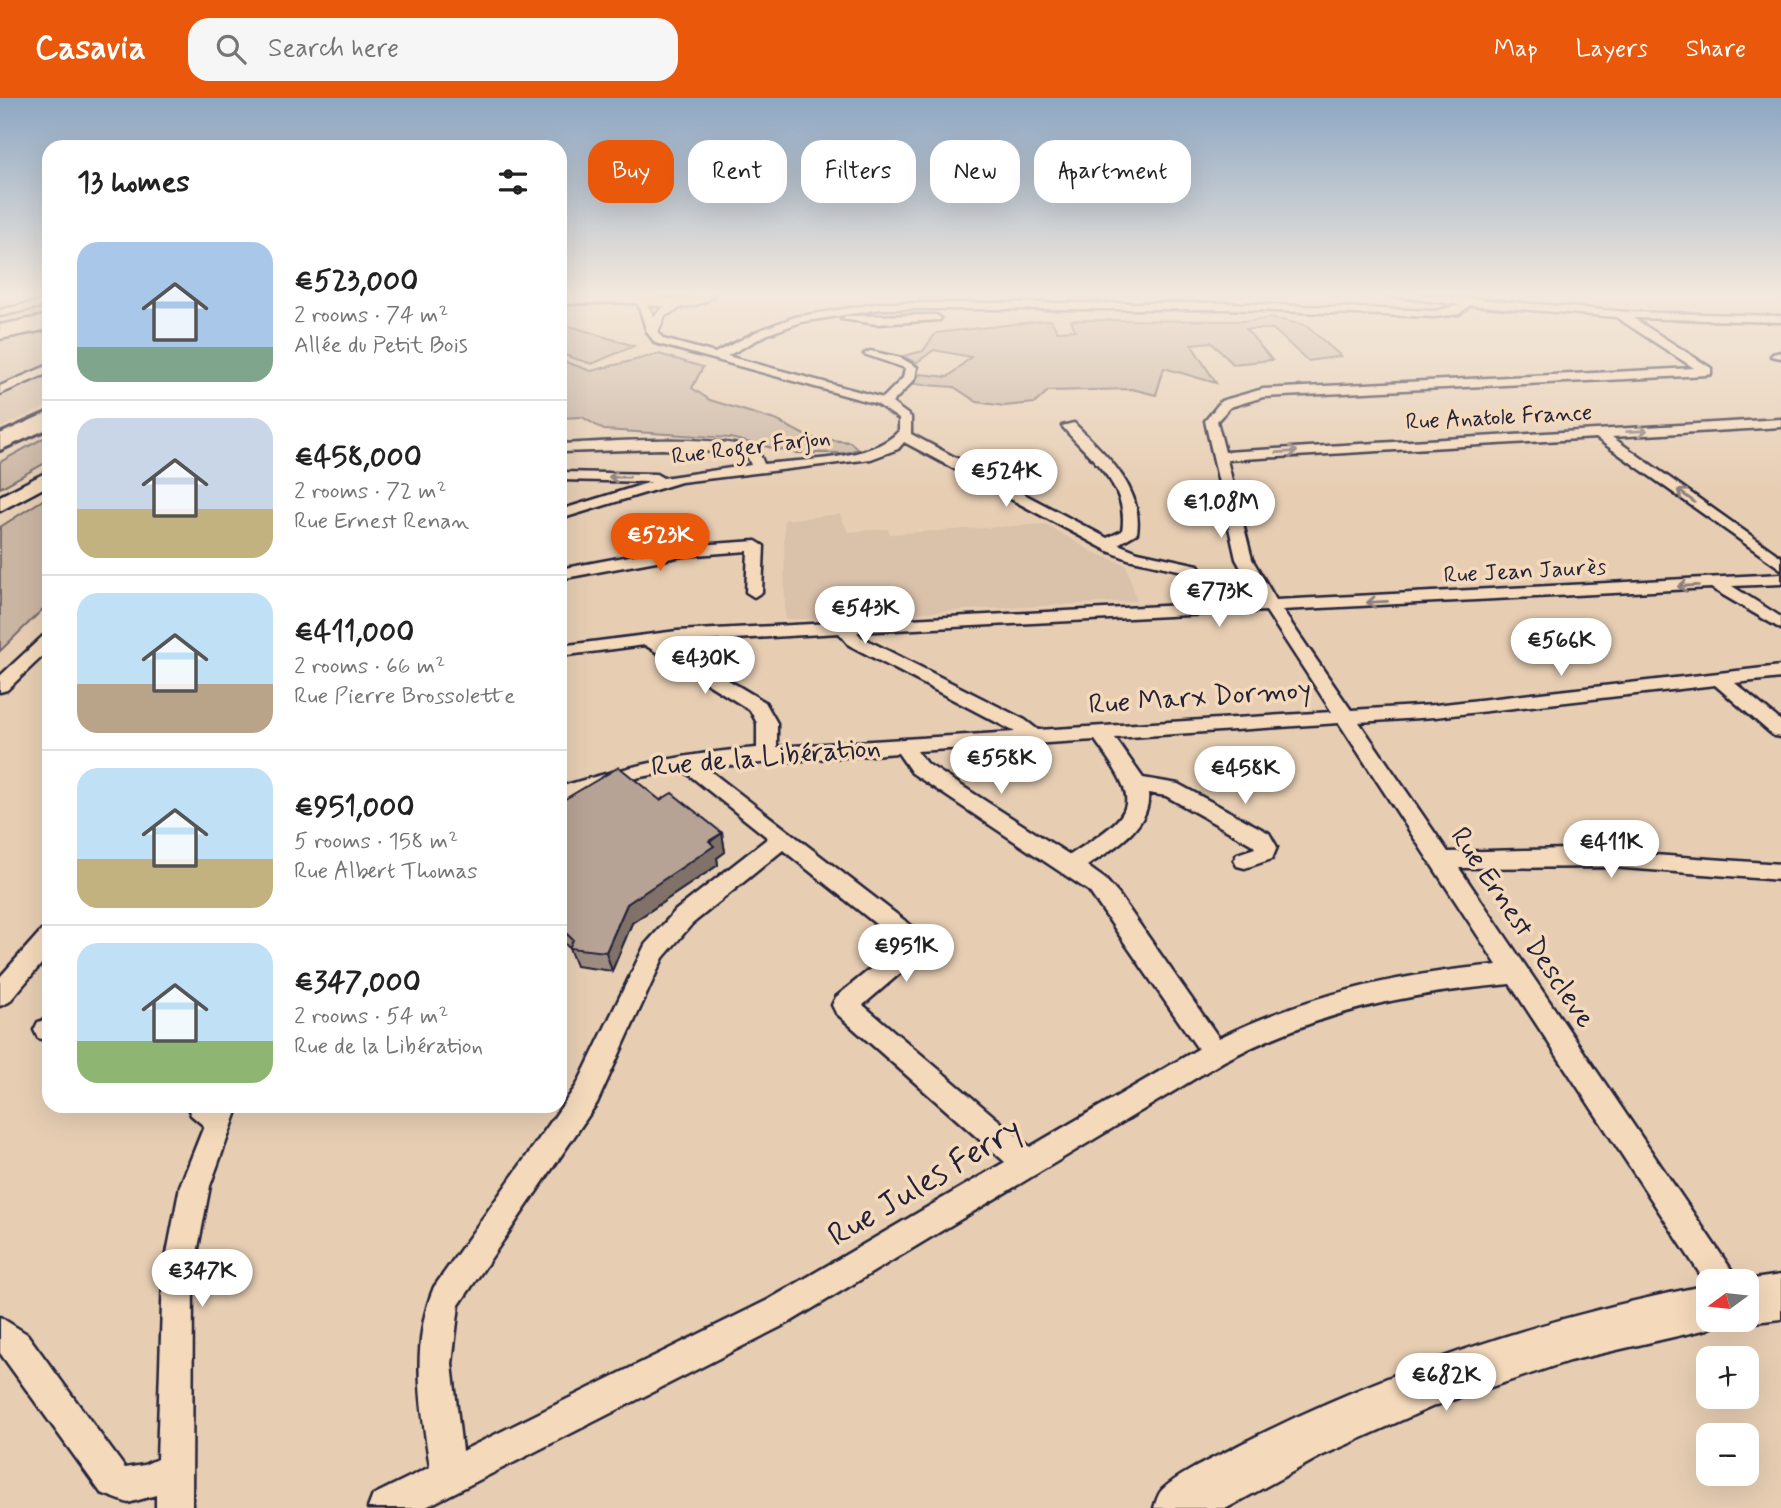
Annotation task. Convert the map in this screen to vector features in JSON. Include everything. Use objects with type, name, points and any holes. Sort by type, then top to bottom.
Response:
[{"type":"highway","points":[[0,433],[42,412]]},
{"type":"highway","points":[[0,443],[42,422]]},
{"type":"main road","points":[[0,505],[42,481]]},
{"type":"main road","points":[[1759,1300],[1781,1297]]},
{"type":"main road","points":[[1179,1508],[1254,1463],[1405,1392],[1524,1351],[1617,1325],[1696,1309]]},
{"type":"street","points":[[726,360],[885,403],[905,418],[907,429],[904,436],[1107,544],[1134,556],[1192,568]]},
{"type":"street","points":[[885,403],[909,379],[911,367],[896,360]]},
{"type":"street","name":"Rue Ernest Descleve","points":[[1690,360],[1707,371],[1256,394],[1230,402],[1213,415],[1212,424],[1246,564],[1271,607],[1716,1269]]},
{"type":"street","points":[[0,390],[42,372]]},
{"type":"street","name":"Rue Anatole France","points":[[1219,456],[1781,423]]},
{"type":"street","points":[[1069,426],[1109,466],[1127,503],[1132,522],[1129,533],[1107,544]]},
{"type":"street","points":[[1598,433],[1781,564]]},
{"type":"street","name":"Rue Roger Farjon","points":[[567,513],[679,478],[864,457],[888,449],[904,436]]},
{"type":"street","points":[[567,448],[662,445],[743,449],[753,453],[759,467]]},
{"type":"street","points":[[567,476],[679,478]]},
{"type":"street","points":[[567,573],[683,551],[756,547],[754,592]]},
{"type":"street","name":"Rue Jean Jaurès","points":[[567,650],[647,639],[1781,579]]},
{"type":"street","points":[[1717,584],[1781,624]]},
{"type":"street","points":[[844,628],[861,644],[1018,724],[1034,737]]},
{"type":"street","points":[[647,639],[758,706],[767,723],[767,754]]},
{"type":"street","points":[[0,686],[42,647]]},
{"type":"street","name":"Rue Marx Dormoy","points":[[934,744],[1482,706],[1781,672]]},
{"type":"street","points":[[1720,679],[1781,731]]},
{"type":"street","points":[[1070,866],[1116,833],[1129,820],[1138,798],[1136,784],[1101,733]]},
{"type":"street","name":"Rue de la Libération","points":[[567,792],[617,775],[684,761],[934,744]]},
{"type":"street","points":[[906,745],[908,755],[919,768],[1097,885],[1111,901],[1215,1053]]},
{"type":"street","points":[[684,761],[918,944],[845,1005],[1028,1164]]},
{"type":"street","points":[[1136,784],[1171,789],[1261,839],[1266,847],[1264,853],[1245,860]]},
{"type":"street","points":[[449,1476],[433,1369],[439,1317],[445,1298],[587,1094],[654,952],[684,917],[782,839]]},
{"type":"street","points":[[1441,861],[1553,855],[1781,872]]},
{"type":"street","points":[[0,995],[42,946]]},
{"type":"street","name":"Rue Jules Ferry","points":[[386,1508],[779,1311],[1215,1053],[1287,1016],[1356,995],[1422,982],[1516,973]]},
{"type":"street","points":[[174,1508],[178,1274],[195,1186],[214,1113]]},
{"type":"street","points":[[0,1334],[16,1345],[113,1481],[122,1487],[131,1486],[174,1469]]},
{"type":"shaded area","points":[[0,360],[42,360],[42,408],[0,428]]},
{"type":"shaded area","points":[[579,360],[602,360],[592,364]]},
{"type":"shaded area","points":[[636,360],[679,360],[703,367],[692,388],[710,400],[778,421],[810,438],[850,442],[858,449],[845,453],[794,453],[730,438],[604,430],[582,417],[567,418],[567,362],[591,371]]},
{"type":"shaded area","points":[[968,360],[1201,360],[1216,383],[1164,368],[1156,395],[1132,389],[1048,391],[1035,403],[1004,406],[977,402],[954,387],[913,384],[920,374],[948,377]]},
{"type":"shaded area","points":[[1229,360],[1272,360],[1233,364]]},
{"type":"shaded area","points":[[42,439],[42,465],[0,488],[0,462]]},
{"type":"shaded area","points":[[42,500],[42,610],[0,651],[0,527]]},
{"type":"shaded area","points":[[840,514],[848,532],[888,529],[890,534],[1045,524],[1093,552],[1126,565],[1137,601],[891,614],[887,592],[858,591],[858,620],[785,619],[784,520]]},
{"type":"building","points":[[619,767],[660,800],[672,793],[722,833],[709,841],[714,846],[627,904],[606,952],[569,948],[573,940],[567,934],[567,798]]}]
